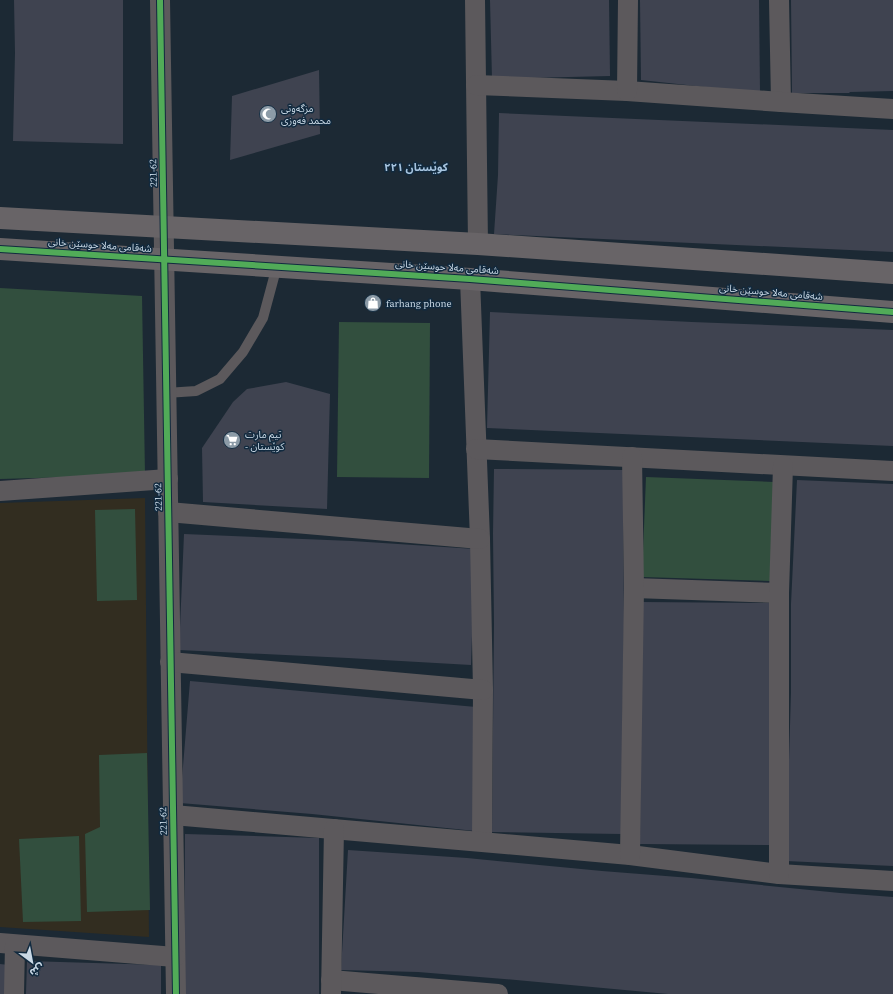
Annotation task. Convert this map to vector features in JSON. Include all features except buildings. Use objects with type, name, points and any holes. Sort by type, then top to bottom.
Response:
[{"type":"street","name":"221-62","points":[[160,0],[176,994]]},
{"type":"street","points":[[475,0],[478,244]]},
{"type":"street","points":[[628,0],[628,91]]},
{"type":"street","points":[[779,0],[781,102]]},
{"type":"street","points":[[476,85],[628,91],[893,109]]},
{"type":"street","name":"شەقامی مەلا حوسێن خانی","points":[[0,218],[478,244],[893,274]]},
{"type":"street","name":"شەقامی مەلا حوسێن خانی","points":[[0,249],[470,278],[893,312]]},
{"type":"street","points":[[470,278],[480,538],[483,690],[482,841]]},
{"type":"street","points":[[476,449],[893,471]]},
{"type":"street","points":[[630,855],[634,588],[632,457]]},
{"type":"street","points":[[779,874],[779,593],[783,466]]},
{"type":"street","points":[[0,492],[168,479]]},
{"type":"street","points":[[168,512],[480,538]]},
{"type":"street","points":[[634,588],[779,593]]},
{"type":"street","points":[[170,662],[483,690]]},
{"type":"street","points":[[173,815],[630,855],[779,874],[893,881]]},
{"type":"street","points":[[334,829],[331,987],[488,994]]},
{"type":"street","points":[[14,994],[7,944],[175,957]]},
{"type":"lane","points":[[166,393],[196,391],[220,379],[243,352],[263,318],[278,266]]},
{"type":"shaded area","points":[[145,498],[149,937],[0,927],[0,503]]},
{"type":"green space","points":[[0,288],[142,296],[145,475],[0,479]]},
{"type":"green space","points":[[339,322],[430,323],[429,478],[337,477]]},
{"type":"green space","points":[[646,477],[774,482],[770,581],[642,577]]},
{"type":"green space","points":[[135,509],[137,600],[97,601],[95,510]]},
{"type":"green space","points":[[147,753],[150,910],[87,912],[85,834],[100,827],[99,755]]},
{"type":"green space","points":[[79,836],[81,921],[23,922],[19,839]]},
{"type":"cycle path","points":[[160,0],[176,994]]},
{"type":"cycle path","points":[[0,249],[470,279],[893,312]]},
{"type":"place","name":"مزگەوتی محمد فەوزی","points":[[268,114]]},
{"type":"place","name":"farhang phone","points":[[373,303]]},
{"type":"place","name":"تیم مارت - کوێستان","points":[[232,440]]},
{"type":"district","name":"کوێستان ٢٢١","points":[[416,167]]}]
